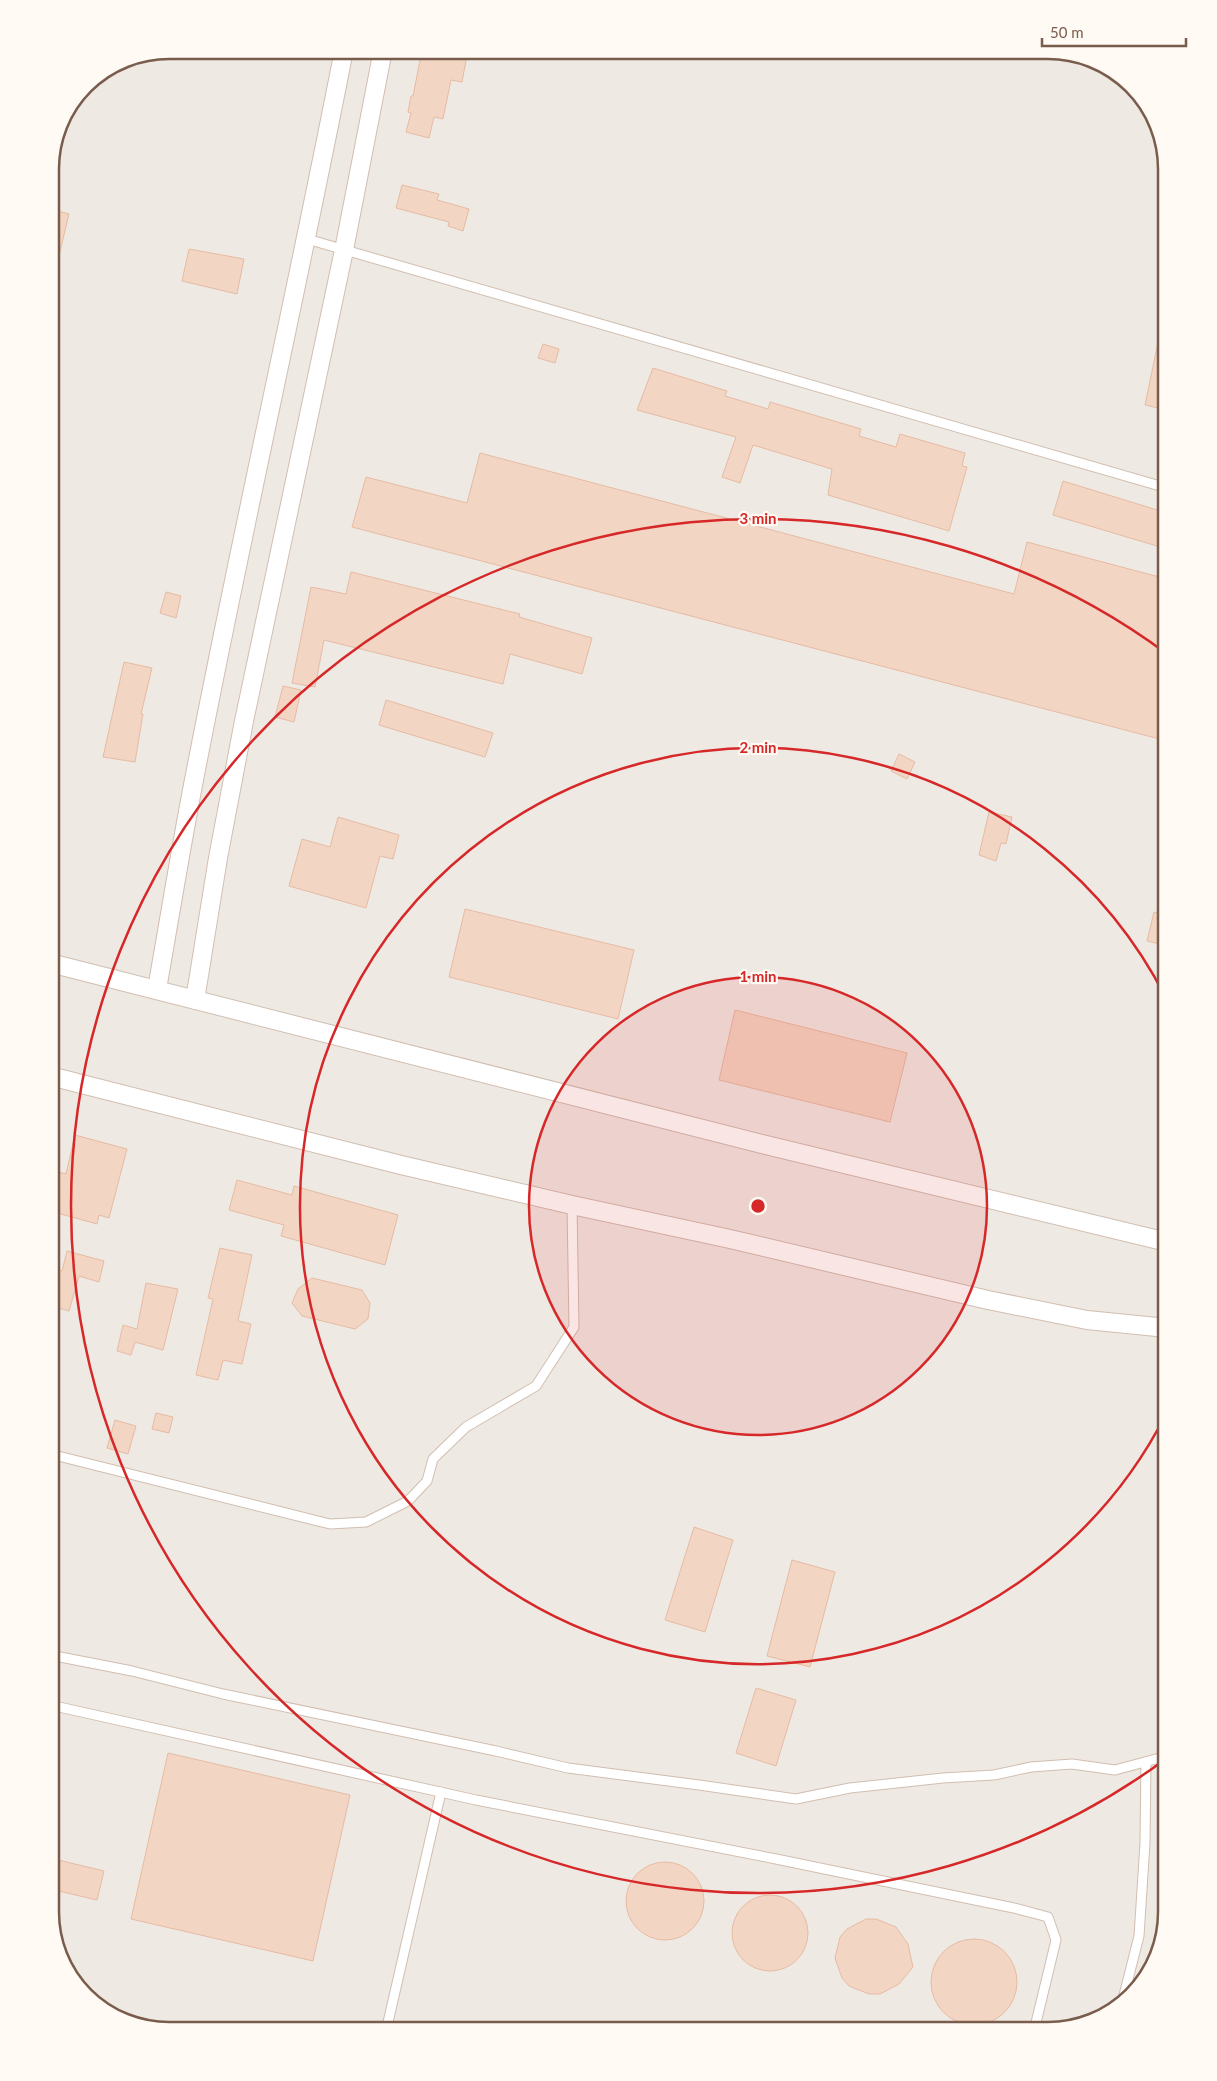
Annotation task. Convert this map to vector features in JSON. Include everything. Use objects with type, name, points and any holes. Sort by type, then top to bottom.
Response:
[{"type":"street","points":[[157,989],[192,787],[228,607],[307,239],[342,59]]},
{"type":"street","points":[[195,1000],[218,858],[242,731],[344,250],[381,59]]},
{"type":"street","points":[[59,965],[756,1143],[1158,1240]]},
{"type":"street","points":[[59,1078],[215,1119],[572,1205],[730,1238],[997,1302],[1101,1322],[1158,1327]]},
{"type":"lane","points":[[307,239],[1158,485]]},
{"type":"lane","points":[[59,1456],[330,1524],[366,1522],[408,1501],[427,1481],[433,1459],[466,1427],[536,1386],[574,1328],[572,1205]]},
{"type":"lane","points":[[59,1657],[132,1671],[223,1694],[496,1751],[568,1768],[698,1784],[796,1799],[850,1788],[943,1778],[994,1775],[1031,1767],[1072,1764],[1116,1770],[1158,1759]]},
{"type":"lane","points":[[59,1707],[441,1792],[776,1858],[1014,1908],[1048,1917],[1056,1940],[1036,2022]]},
{"type":"lane","points":[[1125,1991],[1139,1936],[1145,1843],[1146,1762]]},
{"type":"lane","points":[[388,2022],[441,1792]]},
{"type":"shaded area","points":[[162,59],[1055,59],[1084,65],[1109,77],[1131,96],[1147,120],[1156,147],[1158,169],[1158,1912],[1155,1941],[1144,1967],[1126,1990],[1115,2000],[1097,2011],[1070,2020],[1048,2022],[162,2022],[133,2016],[108,2004],[86,1985],[70,1961],[61,1934],[59,1912],[59,162],[62,140],[67,127],[81,102],[91,91],[102,81],[120,70],[140,62]]},
{"type":"building","points":[[420,59],[466,59],[462,82],[451,80],[443,119],[434,117],[429,138],[406,132],[411,113],[408,112],[411,96],[413,96]]},
{"type":"building","points":[[402,185],[439,194],[437,200],[469,209],[463,231],[448,226],[449,222],[396,208]]},
{"type":"building","points":[[59,211],[69,214],[59,256]]},
{"type":"building","points":[[189,249],[244,259],[237,294],[182,281]]},
{"type":"building","points":[[1158,343],[1158,408],[1145,405]]},
{"type":"building","points":[[543,344],[559,349],[555,363],[538,358]]},
{"type":"building","points":[[653,368],[727,391],[725,396],[768,409],[770,402],[861,429],[859,436],[896,447],[900,434],[965,453],[962,466],[967,467],[949,531],[828,495],[832,469],[753,445],[740,483],[722,477],[736,437],[637,410]]},
{"type":"building","points":[[480,453],[1014,594],[1027,542],[1158,577],[1158,739],[352,527],[366,477],[467,503]]},
{"type":"building","points":[[1063,481],[1158,510],[1158,546],[1053,515]]},
{"type":"building","points":[[351,572],[520,614],[519,617],[592,638],[582,674],[510,654],[503,684],[324,640],[315,687],[292,683],[311,587],[346,594]]},
{"type":"building","points":[[166,592],[181,596],[176,618],[160,613]]},
{"type":"building","points":[[124,662],[152,668],[141,714],[143,714],[135,762],[103,757]]},
{"type":"building","points":[[283,686],[301,690],[294,722],[275,717]]},
{"type":"building","points":[[386,700],[493,733],[485,757],[379,725]]},
{"type":"building","points":[[899,754],[915,762],[907,779],[891,771]]},
{"type":"building","points":[[989,812],[1012,817],[1006,844],[1001,843],[996,861],[979,855]]},
{"type":"building","points":[[338,817],[399,835],[393,859],[380,856],[366,908],[289,886],[302,839],[330,847]]},
{"type":"building","points":[[465,909],[634,950],[618,1019],[449,977]]},
{"type":"building","points":[[1154,912],[1158,913],[1158,944],[1147,941]]},
{"type":"building","points":[[735,1010],[907,1053],[890,1122],[719,1080]]},
{"type":"building","points":[[75,1135],[127,1149],[109,1218],[99,1215],[97,1224],[59,1213],[59,1172],[66,1174]]},
{"type":"building","points":[[237,1180],[292,1195],[294,1186],[398,1215],[385,1265],[281,1236],[284,1225],[229,1210]]},
{"type":"building","points":[[220,1248],[252,1255],[238,1321],[251,1324],[242,1364],[223,1360],[218,1380],[196,1375],[213,1299],[208,1298]]},
{"type":"building","points":[[67,1251],[104,1261],[99,1282],[79,1276],[69,1311],[59,1308],[59,1270],[62,1271]]},
{"type":"building","points":[[312,1278],[362,1290],[370,1303],[368,1319],[355,1329],[302,1316],[292,1303],[298,1289]]},
{"type":"building","points":[[146,1283],[178,1289],[163,1350],[135,1342],[131,1355],[117,1351],[123,1325],[137,1329]]},
{"type":"building","points":[[156,1413],[173,1417],[169,1433],[152,1429]]},
{"type":"building","points":[[115,1420],[136,1426],[128,1454],[107,1448]]},
{"type":"building","points":[[694,1527],[733,1540],[705,1632],[665,1620]]},
{"type":"building","points":[[792,1560],[835,1572],[810,1667],[767,1656]]},
{"type":"building","points":[[756,1688],[796,1700],[776,1766],[736,1753]]},
{"type":"building","points":[[168,1753],[350,1795],[313,1961],[131,1919]]},
{"type":"building","points":[[59,1860],[104,1871],[97,1900],[59,1891]]},
{"type":"building","points":[[665,1862],[680,1865],[693,1873],[701,1886],[704,1901],[701,1916],[693,1929],[680,1937],[665,1940],[650,1937],[637,1929],[629,1916],[626,1901],[629,1886],[637,1873],[650,1865]]},
{"type":"building","points":[[770,1895],[785,1898],[797,1906],[805,1918],[808,1933],[805,1948],[797,1960],[785,1968],[770,1971],[755,1968],[743,1960],[735,1948],[732,1933],[735,1918],[743,1906],[755,1898]]},
{"type":"building","points":[[866,1919],[876,1919],[896,1927],[908,1944],[913,1967],[899,1984],[880,1994],[869,1994],[849,1986],[842,1978],[835,1958],[840,1937],[847,1929]]},
{"type":"building","points":[[966,1940],[982,1940],[998,1947],[1009,1958],[1016,1974],[1016,1990],[1009,2006],[998,2017],[987,2022],[961,2022],[950,2017],[939,2006],[932,1990],[932,1974],[939,1958],[950,1947]]}]
